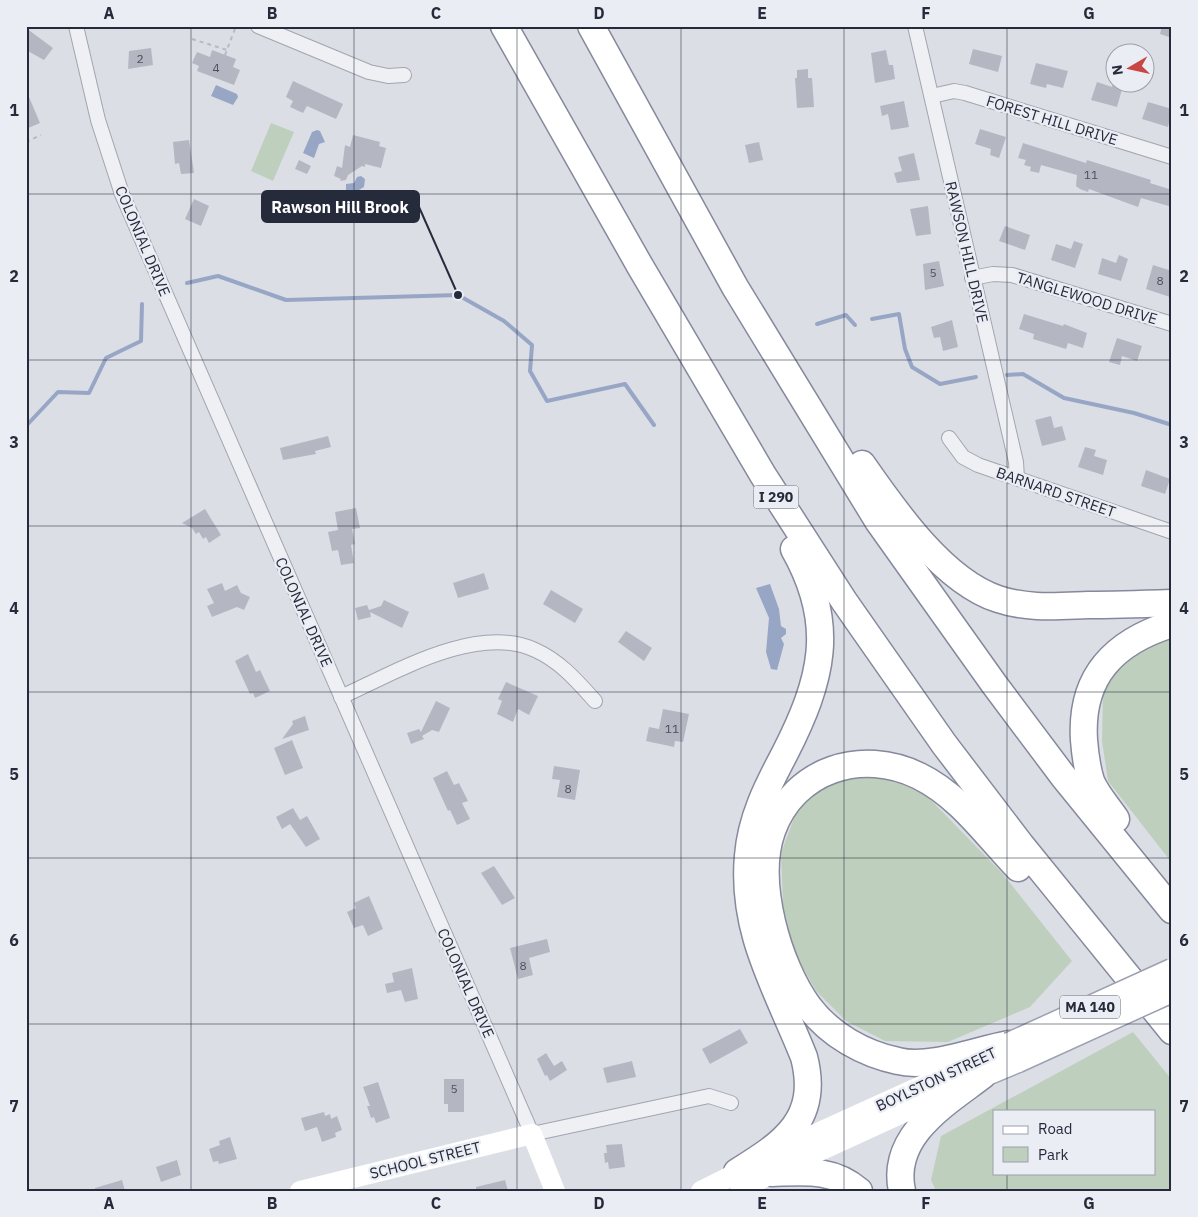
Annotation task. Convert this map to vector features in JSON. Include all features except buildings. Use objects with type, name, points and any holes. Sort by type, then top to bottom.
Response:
[{"type":"highway","name":"I 290","points":[[504,26],[640,266],[763,475],[844,601],[944,744],[1021,845],[1172,1031]]},
{"type":"highway","points":[[591,26],[682,195],[846,472],[894,544],[1063,776],[1172,910]]},
{"type":"highway","points":[[758,324],[785,354],[883,494],[929,548],[966,582],[999,600],[1033,606],[1172,603]]},
{"type":"highway","points":[[739,1182],[765,1155],[789,1135],[802,1117],[809,1089],[809,1074],[804,1057],[758,950],[748,904],[747,870],[752,826],[768,786],[797,729],[811,696],[818,669],[821,645],[818,616],[810,582],[798,556],[784,535],[763,475]]},
{"type":"highway","points":[[1172,624],[1137,637],[1109,658],[1088,694],[1084,707],[1083,725],[1085,752],[1092,782],[1172,904]]},
{"type":"highway","points":[[1014,1053],[919,1063],[898,1062],[856,1046],[837,1034],[810,1008],[784,959],[774,933],[768,905],[767,864],[770,837],[778,818],[795,796],[815,778],[836,767],[861,763],[892,766],[926,780],[967,811],[1068,923],[1129,979]]},
{"type":"highway","points":[[902,1191],[901,1163],[910,1140],[932,1114],[982,1076]]},
{"type":"highway","points":[[772,1173],[819,1171],[844,1180],[858,1191]]},
{"type":"main road","name":"BOYLSTON STREET","points":[[739,1182],[1014,1053],[1172,970]]},
{"type":"main road","name":"BOYLSTON STREET","points":[[701,1191],[772,1173],[982,1076],[1014,1053],[1172,991]]},
{"type":"main road","name":"SCHOOL STREET","points":[[300,1191],[532,1134]]},
{"type":"main road","name":"COLONIAL DRIVE","points":[[532,1134],[555,1191]]},
{"type":"street","name":"COLONIAL DRIVE","points":[[76,26],[98,123],[122,194],[532,1134]]},
{"type":"street","points":[[258,26],[369,72],[388,76],[404,75]]},
{"type":"street","name":"RAWSON HILL DRIVE","points":[[915,26],[1016,462],[1017,478]]},
{"type":"street","name":"FOREST HILL DRIVE","points":[[932,96],[960,92],[1172,157]]},
{"type":"street","name":"TANGLEWOOD DRIVE","points":[[972,278],[1007,274],[1172,324]]},
{"type":"street","name":"BARNARD STREET","points":[[949,438],[958,452],[970,462],[1172,532]]},
{"type":"street","points":[[341,697],[451,649],[492,642],[525,646],[546,655],[564,668],[595,701]]},
{"type":"street","points":[[532,1134],[709,1096],[731,1103]]},
{"type":"path","points":[[225,55],[236,26]]},
{"type":"path","points":[[192,39],[227,50]]},
{"type":"path","points":[[26,142],[41,135]]},
{"type":"green space","points":[[271,123],[294,132],[273,181],[251,171]]},
{"type":"green space","points":[[1172,632],[1172,863],[1108,781],[1102,741],[1103,691],[1123,656]]},
{"type":"green space","points":[[878,774],[926,795],[1002,873],[1072,961],[1030,1007],[948,1042],[885,1041],[846,1021],[816,991],[794,952],[783,904],[781,853],[797,810],[831,780]]},
{"type":"green space","points":[[1133,1032],[1172,1080],[1172,1191],[936,1191],[931,1180],[941,1136]]},
{"type":"water","points":[[216,85],[237,94],[238,97],[233,105],[211,96]]},
{"type":"water","points":[[320,131],[325,142],[319,144],[314,158],[303,153],[312,132]]},
{"type":"water","points":[[361,176],[365,179],[364,187],[354,193],[346,190],[346,184],[354,183],[357,177]]},
{"type":"water","points":[[770,584],[779,609],[781,626],[786,629],[786,634],[781,638],[784,644],[777,670],[771,669],[766,652],[769,618],[756,588]]},
{"type":"waterway","points":[[187,283],[218,276],[286,300],[458,295],[504,321],[532,345],[530,371],[547,401],[625,384],[654,425]]},
{"type":"waterway","points":[[26,426],[58,392],[89,393],[106,358],[141,341],[142,304]]},
{"type":"waterway","points":[[872,319],[899,314],[905,349],[912,367],[940,384],[976,377]]},
{"type":"waterway","points":[[817,324],[846,315],[855,325]]},
{"type":"waterway","points":[[1007,375],[1023,374],[1064,398],[1134,413],[1172,425]]},
{"type":"place","name":"Rawson Hill Brook","points":[[458,295]]}]
